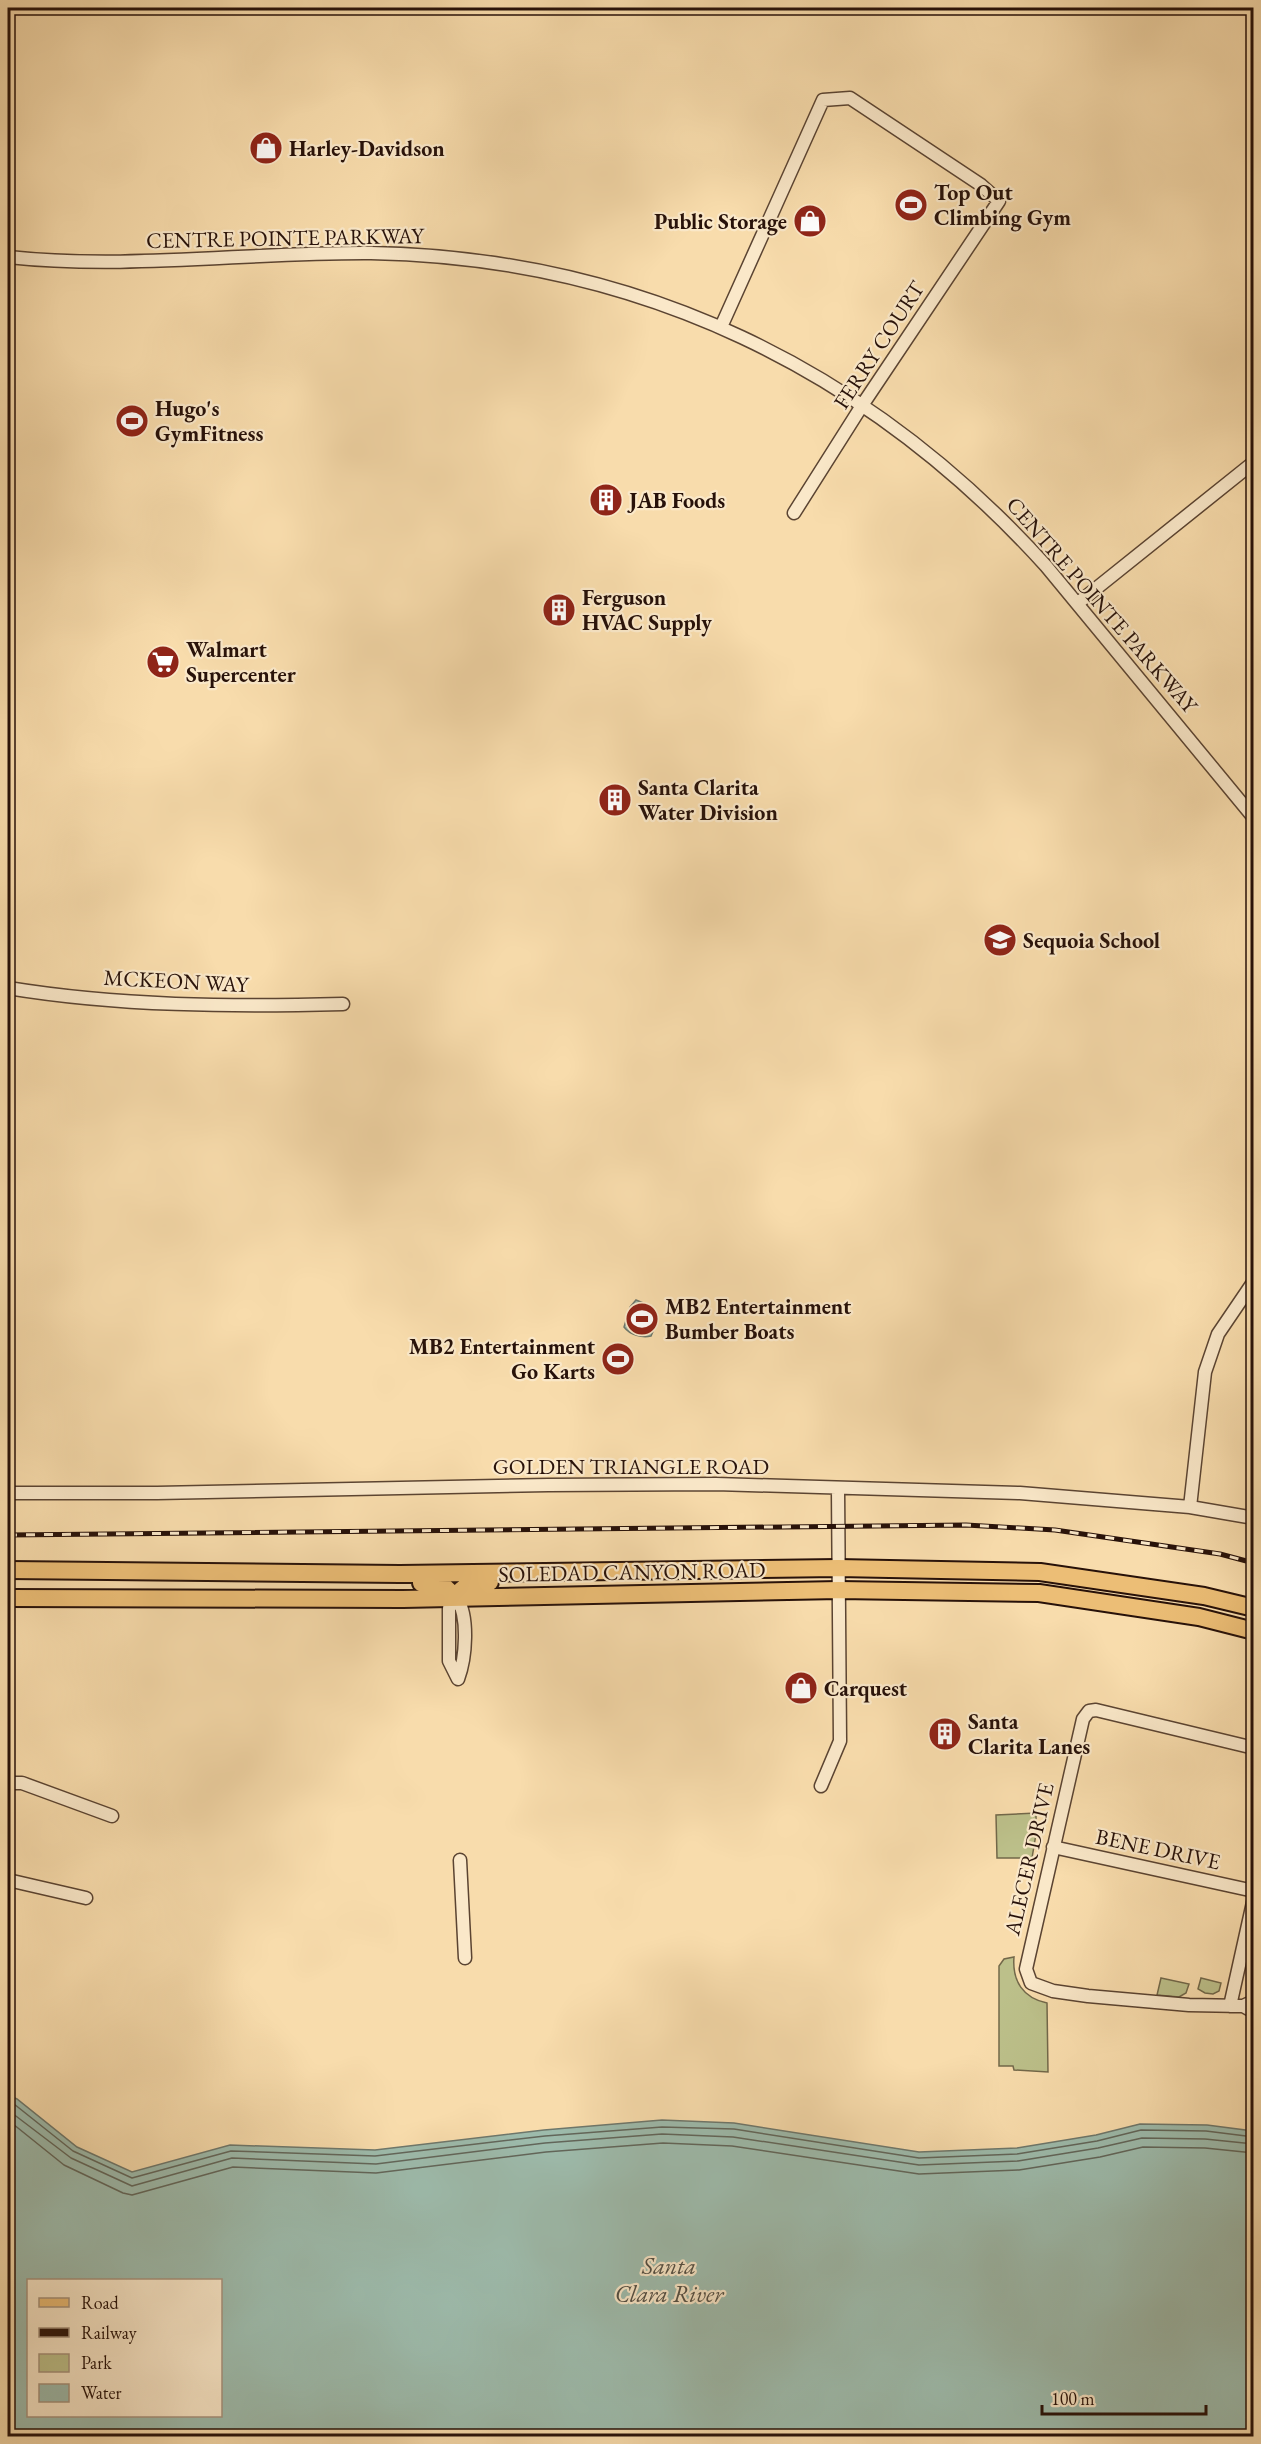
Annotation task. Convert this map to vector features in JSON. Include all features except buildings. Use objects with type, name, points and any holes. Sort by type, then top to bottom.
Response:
[{"type":"main road","name":"SOLEDAD CANYON ROAD","points":[[8,1570],[440,1574],[576,1570],[838,1568],[1040,1572],[1204,1596],[1254,1608]]},
{"type":"main road","points":[[246,1573],[262,1578],[304,1581],[435,1584],[445,1587],[457,1598],[459,1591],[474,1582],[551,1581],[576,1570]]},
{"type":"main road","name":"SOLEDAD CANYON ROAD","points":[[8,1598],[457,1598],[839,1590],[1039,1593],[1199,1617],[1254,1631]]},
{"type":"street","name":"FERRY COURT","points":[[721,327],[823,100],[850,98],[981,185],[999,201],[863,404],[794,513]]},
{"type":"street","name":"CENTRE POINTE PARKWAY","points":[[8,257],[121,263],[343,254],[459,258],[523,268],[593,283],[647,299],[721,327],[777,354],[863,404],[928,452],[990,506],[1019,535],[1078,603],[1254,818]]},
{"type":"street","points":[[1078,603],[1254,462]]},
{"type":"street","name":"MCKEON WAY","points":[[8,988],[83,998],[178,1003],[274,1007],[343,1004]]},
{"type":"street","points":[[1190,1507],[1205,1372],[1218,1334],[1254,1281]]},
{"type":"street","name":"GOLDEN TRIANGLE ROAD","points":[[8,1493],[157,1493],[716,1484],[1020,1492],[1190,1507],[1254,1518]]},
{"type":"street","points":[[821,1786],[840,1741],[838,1489]]},
{"type":"street","points":[[457,1598],[463,1608],[464,1650],[464,1662],[458,1679],[449,1661],[449,1608],[457,1598]]},
{"type":"street","name":"ALECER DRIVE","points":[[1245,2006],[1142,2001],[1053,1991],[1031,1983],[1026,1969],[1083,1719],[1089,1711],[1096,1710],[1254,1748]]},
{"type":"street","points":[[8,1783],[22,1783],[112,1816]]},
{"type":"street","name":"BENE DRIVE","points":[[1053,1847],[1254,1891]]},
{"type":"street","points":[[460,1860],[465,1958]]},
{"type":"street","points":[[8,1880],[86,1898]]},
{"type":"street","points":[[1245,2006],[1254,1898]]},
{"type":"green space","points":[[1036,1813],[1036,1834],[1032,1858],[997,1858],[996,1815]]},
{"type":"green space","points":[[1014,1957],[1017,1981],[1025,1993],[1047,2003],[1048,2072],[1014,2070],[1013,2066],[999,2066],[999,1966],[1004,1959]]},
{"type":"green space","points":[[1161,1978],[1189,1984],[1186,1993],[1179,1997],[1157,1995]]},
{"type":"green space","points":[[1201,1978],[1221,1983],[1219,1991],[1213,1994],[1198,1989]]},
{"type":"water","name":"MB2 Entertainment Bumber Boats","points":[[636,1300],[651,1306],[657,1322],[651,1336],[636,1335],[624,1327],[630,1307]]},
{"type":"water","name":"Santa Clara River","points":[[8,2095],[17,2099],[77,2147],[132,2172],[230,2145],[375,2150],[544,2130],[662,2120],[734,2123],[919,2152],[1017,2148],[1096,2135],[1140,2124],[1207,2125],[1253,2131],[1253,2436],[8,2436]]},
{"type":"railway","points":[[8,1535],[966,1525],[1055,1530],[1220,1554],[1254,1563]]},
{"type":"place","name":"Harley-Davidson","points":[[266,148]]},
{"type":"place","name":"Top Out Climbing Gym","points":[[911,205]]},
{"type":"place","name":"Public Storage","points":[[810,221]]},
{"type":"place","name":"Hugo's GymFitness","points":[[132,421]]},
{"type":"place","name":"JAB Foods","points":[[606,500]]},
{"type":"place","name":"Ferguson HVAC Supply","points":[[559,610]]},
{"type":"place","name":"Walmart Supercenter","points":[[163,662]]},
{"type":"place","name":"Santa Clarita Water Division","points":[[615,800]]},
{"type":"place","name":"Sequoia School","points":[[1000,940]]},
{"type":"place","name":"MB2 Entertainment Bumber Boats","points":[[642,1319]]},
{"type":"place","name":"MB2 Entertainment Go Karts","points":[[618,1359]]},
{"type":"place","name":"Carquest","points":[[801,1688]]},
{"type":"place","name":"Santa Clarita Lanes","points":[[945,1734]]}]
